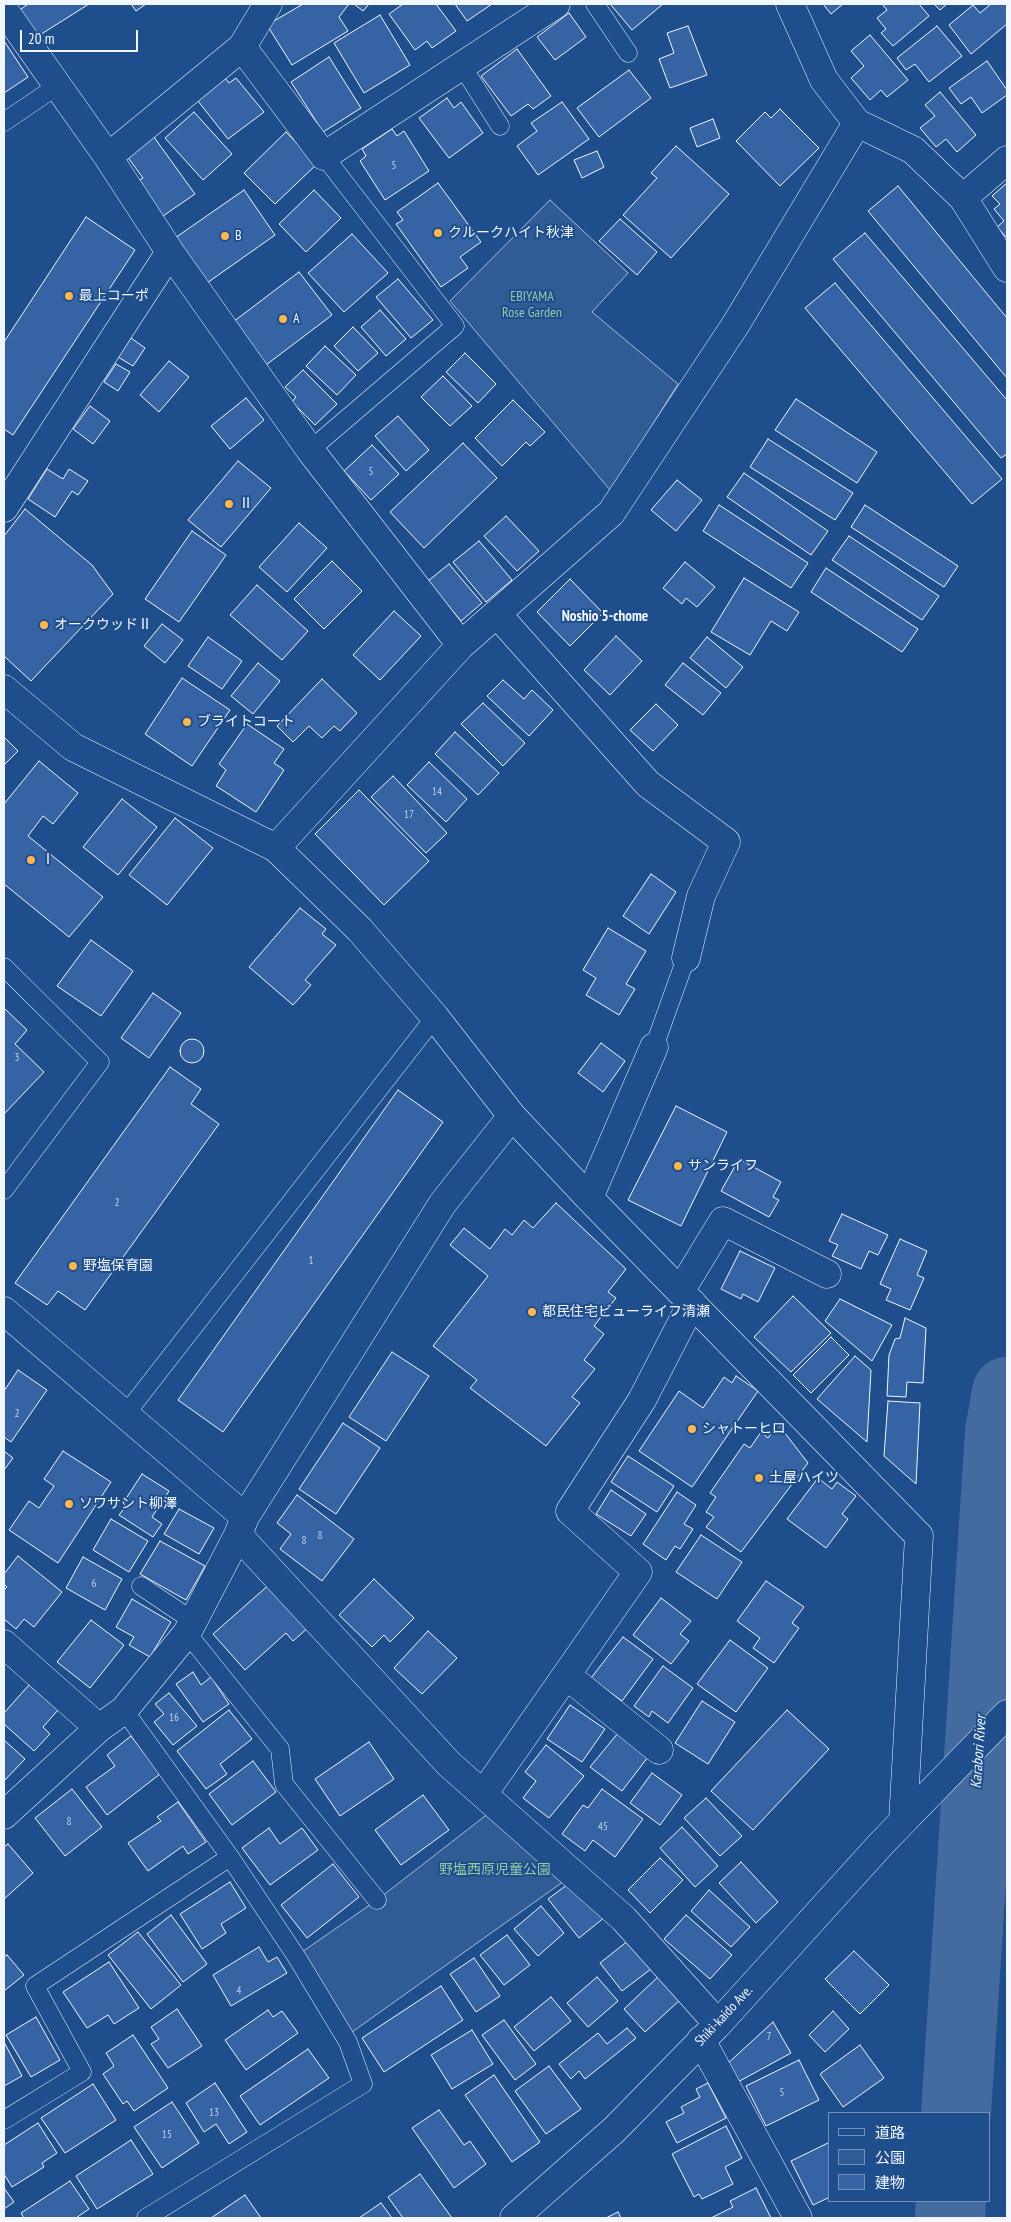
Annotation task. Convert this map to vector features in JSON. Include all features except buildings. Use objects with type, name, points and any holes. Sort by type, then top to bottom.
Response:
[{"type":"street","points":[[242,47],[324,156],[556,4]]},
{"type":"street","points":[[790,4],[824,80],[857,123],[913,150],[963,198],[1007,268]]},
{"type":"street","points":[[108,157],[242,47],[264,6]]},
{"type":"street","points":[[4,10],[108,157],[170,252],[310,450],[462,645]]},
{"type":"street","points":[[276,848],[462,645],[611,513],[736,324],[857,123]]},
{"type":"street","points":[[963,198],[1007,160]]},
{"type":"street","points":[[4,508],[170,252]]},
{"type":"street","points":[[497,614],[648,784],[726,842],[701,896],[686,958]]},
{"type":"street","points":[[4,689],[73,747],[276,848],[360,930],[435,1017],[512,1116],[589,1198],[687,1296],[919,1536],[903,1821]]},
{"type":"street","points":[[589,1198],[654,1047]]},
{"type":"street","points":[[4,1815],[99,1728],[124,1710],[190,1627],[242,1526],[443,1203],[512,1116]]},
{"type":"street","points":[[484,1793],[638,1572],[570,1511],[642,1400],[687,1296],[723,1220],[827,1274]]},
{"type":"street","points":[[4,1311],[125,1415],[242,1526],[449,1764],[624,1919],[709,2032],[798,2218]]},
{"type":"street","points":[[4,1644],[99,1728]]},
{"type":"street","points":[[566,1675],[660,1750]]},
{"type":"street","name":"Shiki-kaido Ave.","points":[[514,2218],[614,2130],[709,2032],[903,1821],[1007,1714]]},
{"type":"lane","points":[[595,4],[628,54]]},
{"type":"lane","points":[[462,66],[500,126]]},
{"type":"lane","points":[[4,122],[57,86]]},
{"type":"lane","points":[[310,450],[455,326],[324,156]]},
{"type":"lane","points":[[654,1047],[686,958]]},
{"type":"lane","points":[[4,966],[100,1062],[4,1190]]},
{"type":"lane","points":[[125,1415],[435,1017]]},
{"type":"lane","points":[[141,1586],[190,1627],[280,1749],[284,1784],[377,1900]]},
{"type":"lane","points":[[124,1710],[230,1857],[296,1956],[348,2042],[363,2084],[146,2218]]},
{"type":"lane","points":[[4,2120],[82,2072],[35,1986],[230,1857]]},
{"type":"green space","name":"EBIYAMA Rose Garden","points":[[550,200],[628,273],[592,312],[678,384],[611,491],[450,301]]},
{"type":"green space","name":"野塩西原児童公園","points":[[498,1806],[574,1874],[345,2037],[296,1956],[377,1900]]},
{"type":"waterway","name":"Karabori River","points":[[956,2112],[1000,1432],[1007,1392]]},
{"type":"waterway","name":"Karabori River","points":[[950,2218],[951,2202]]},
{"type":"place","name":"クルークハイト秋津","points":[[438,233]]},
{"type":"place","name":"B","points":[[225,236]]},
{"type":"place","name":"最上コーポ","points":[[69,296]]},
{"type":"place","name":"A","points":[[283,319]]},
{"type":"place","name":"Ⅱ","points":[[229,504]]},
{"type":"place","name":"オークウッドⅡ","points":[[44,625]]},
{"type":"place","name":"ブライトコート","points":[[187,722]]},
{"type":"place","name":"Ⅰ","points":[[31,860]]},
{"type":"place","name":"サンライフ","points":[[678,1166]]},
{"type":"place","name":"野塩保育園","points":[[73,1266]]},
{"type":"place","name":"都民住宅ビューライフ清瀬","points":[[532,1312]]},
{"type":"place","name":"シャトーヒロ","points":[[692,1429]]},
{"type":"place","name":"土屋ハイツ","points":[[759,1478]]},
{"type":"place","name":"ソワサント柳澤","points":[[69,1504]]},
{"type":"district","name":"Noshio 5-chome","points":[[605,617]]}]
